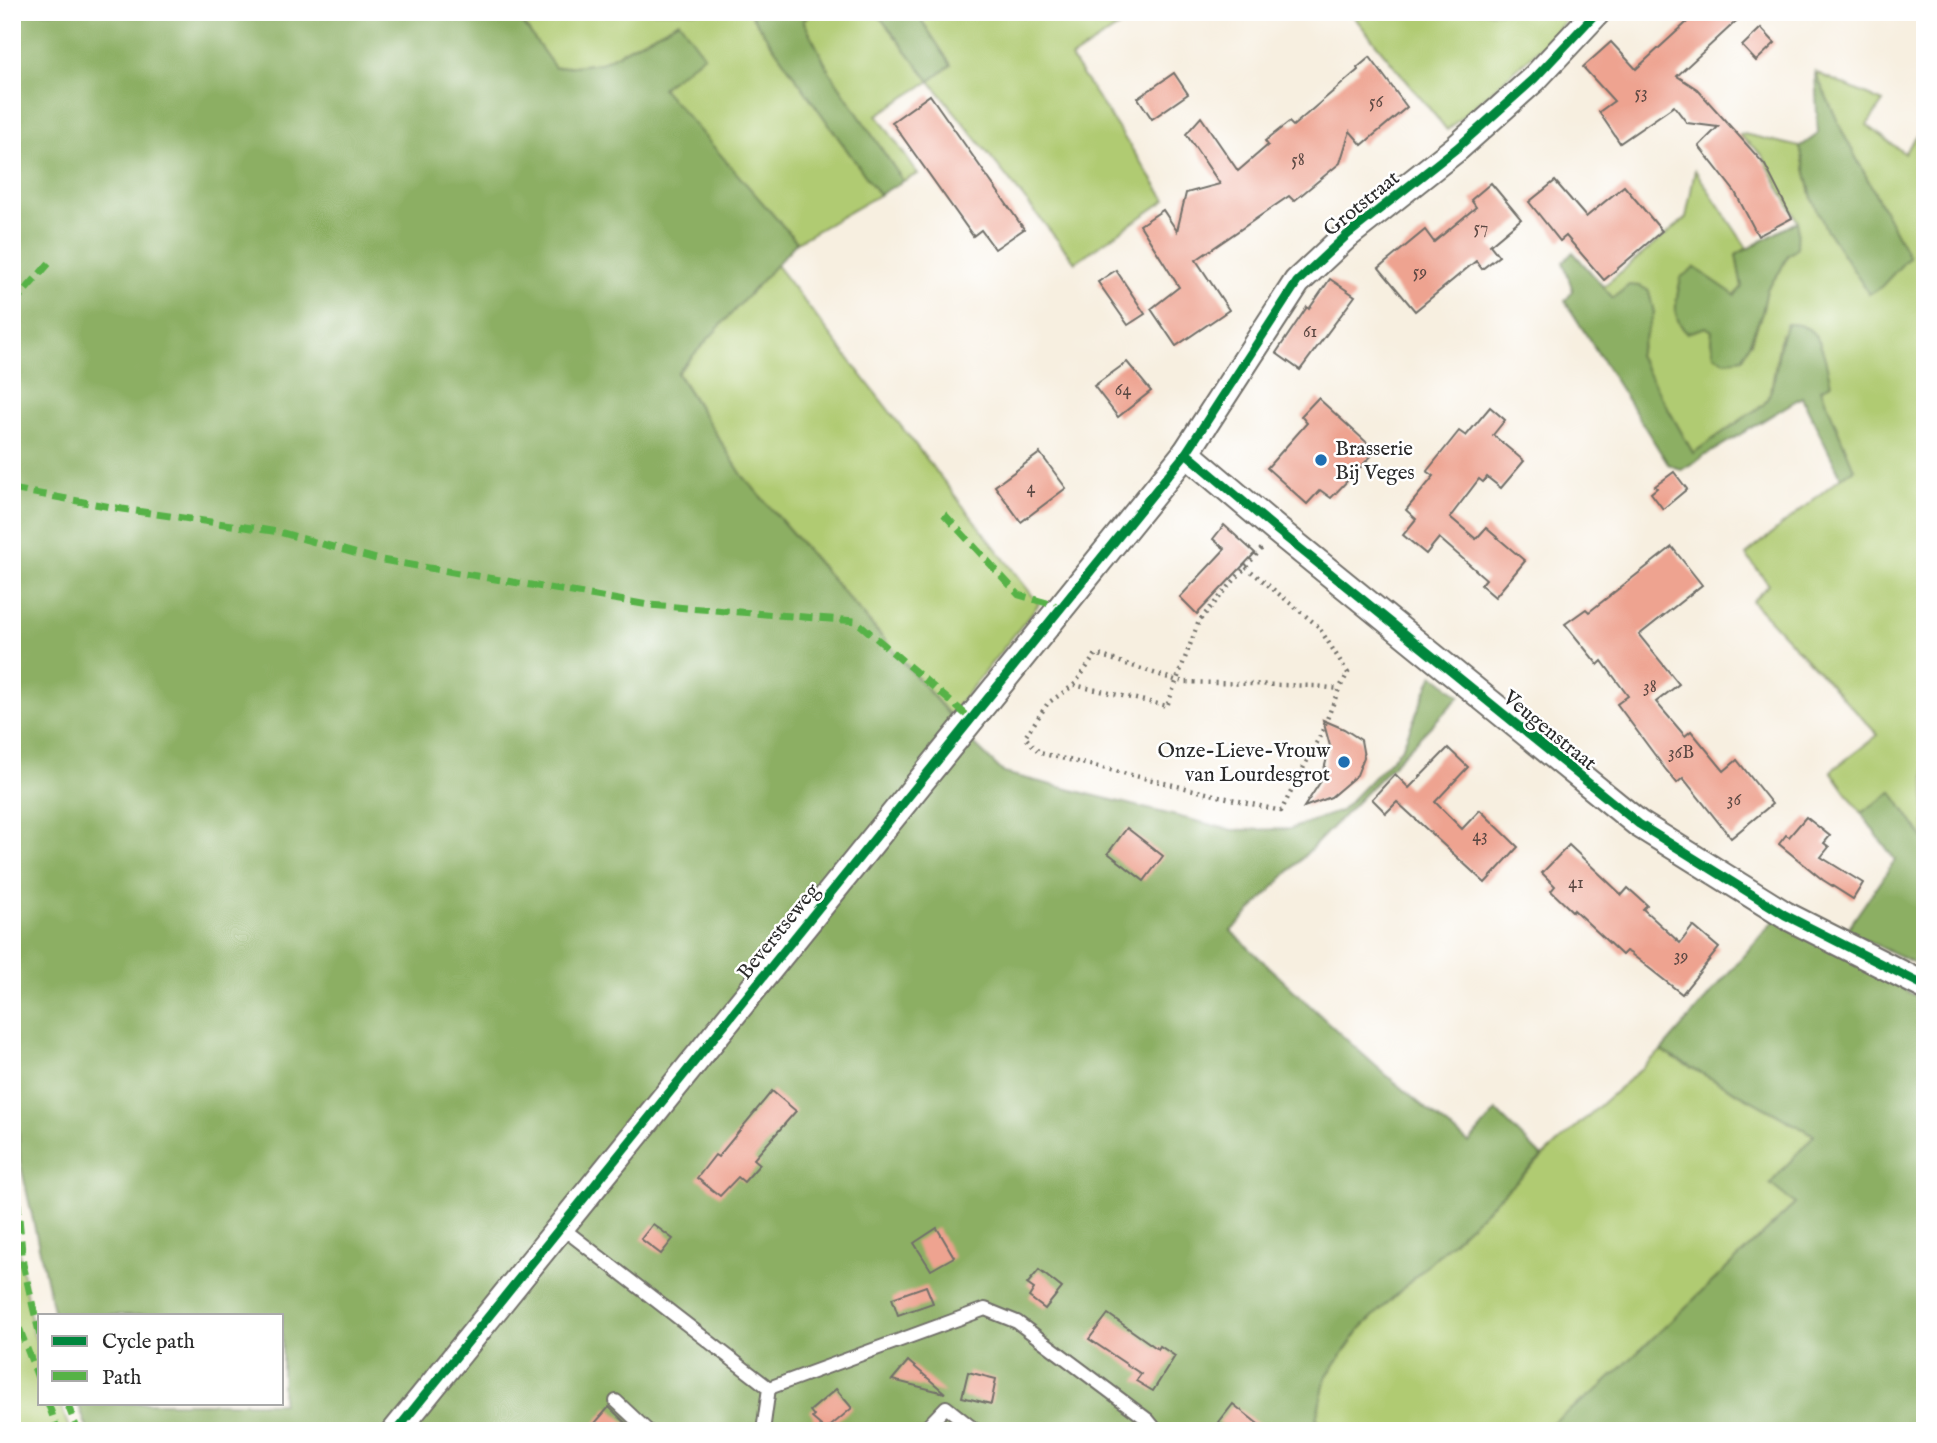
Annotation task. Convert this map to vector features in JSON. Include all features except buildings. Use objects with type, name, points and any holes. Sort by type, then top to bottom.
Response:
[{"type":"street","name":"Grotstraat","points":[[1186,453],[1297,282],[1347,235],[1457,148],[1534,79],[1597,12]]},
{"type":"street","name":"Veugenstraat","points":[[1186,453],[1639,824],[1785,915],[1925,986]]},
{"type":"street","name":"Beverstseweg","points":[[396,1431],[1186,453]]},
{"type":"lane","points":[[561,1227],[769,1388]]},
{"type":"lane","points":[[769,1388],[985,1310],[1017,1321],[1148,1420],[1157,1431]]},
{"type":"lane","points":[[763,1431],[769,1388]]},
{"type":"lane","points":[[616,1401],[648,1431]]},
{"type":"lane","points":[[923,1431],[946,1407],[975,1431]]},
{"type":"path","points":[[1074,685],[1167,706],[1199,621],[1277,530]]},
{"type":"path","points":[[1246,567],[1318,626],[1348,673],[1321,734],[1281,811],[1040,753],[1025,737],[1048,703],[1074,685],[1097,654],[1184,682],[1339,689]]},
{"type":"green space","points":[[12,12],[515,12],[555,68],[601,63],[679,21],[704,55],[662,88],[797,242],[677,373],[742,475],[973,743],[1004,773],[1232,830],[1290,829],[1341,811],[1402,748],[1433,674],[1460,696],[1231,931],[1376,1066],[1469,1143],[1496,1111],[1542,1157],[1361,1328],[1326,1377],[1316,1419],[1324,1431],[88,1431],[78,1404],[284,1404],[284,1314],[54,1314],[20,1161],[12,1017]]},
{"type":"green space","points":[[515,12],[749,12],[879,195],[797,242],[661,88],[678,22],[601,63],[555,68]]},
{"type":"green space","points":[[749,12],[813,12],[803,20],[829,71],[903,181],[879,195]]},
{"type":"green space","points":[[813,12],[876,12],[930,81],[877,115],[918,174],[903,181],[829,71],[803,20]]},
{"type":"green space","points":[[876,12],[916,12],[951,65],[930,81]]},
{"type":"green space","points":[[916,12],[1141,12],[1071,58],[1166,200],[1075,262],[930,81],[951,65]]},
{"type":"green space","points":[[1350,12],[1573,12],[1547,42],[1447,130]]},
{"type":"green space","points":[[1815,72],[1883,102],[1867,125],[1904,153],[1925,126],[1925,398],[1921,404],[1925,411],[1925,841],[1892,792],[1861,813],[1831,771],[1878,735],[1752,601],[1769,585],[1746,555],[1854,469],[1781,335],[1770,396],[1764,404],[1693,453],[1637,355],[1654,313],[1613,299],[1603,287],[1686,218],[1695,170],[1747,248],[1736,255],[1742,287],[1735,296],[1695,268],[1706,327],[1712,331],[1711,341],[1751,343],[1767,289],[1788,255],[1798,222],[1762,155],[1739,135],[1744,134],[1800,147],[1812,198],[1869,294],[1909,257],[1844,135]]},
{"type":"green space","points":[[1815,72],[1844,135],[1909,257],[1881,287],[1869,294],[1825,227],[1812,198],[1800,147],[1818,134]]},
{"type":"green space","points":[[1798,221],[1797,249],[1788,255],[1767,289],[1762,313],[1743,358],[1725,361],[1714,355],[1712,331],[1706,327],[1687,333],[1678,320],[1676,300],[1681,277],[1695,268],[1735,295],[1742,287],[1736,255]]},
{"type":"green space","points":[[1573,252],[1613,298],[1629,285],[1640,286],[1649,291],[1654,313],[1638,355],[1693,453],[1764,404],[1773,385],[1780,344],[1787,324],[1799,325],[1815,335],[1820,343],[1831,384],[1821,389],[1854,469],[1841,477],[1802,397],[1681,470],[1668,464],[1565,301],[1573,291],[1563,262]]},
{"type":"green space","points":[[776,265],[1039,604],[950,715],[742,475],[677,372]]},
{"type":"green space","points":[[1892,792],[1925,841],[1925,968],[1846,931],[1895,860],[1861,813]]},
{"type":"green space","points":[[1776,918],[1925,1001],[1925,1431],[1541,1431],[1599,1389],[1795,1204],[1770,1184],[1814,1135],[1661,1051]]},
{"type":"green space","points":[[1661,1051],[1815,1135],[1796,1203],[1599,1389],[1541,1431],[1324,1431],[1316,1419],[1326,1377],[1361,1328],[1542,1157]]},
{"type":"green space","points":[[12,1214],[33,1332],[38,1346],[38,1404],[60,1404],[70,1431],[12,1431]]},
{"type":"marked path","points":[[12,305],[52,260]]},
{"type":"marked path","points":[[12,489],[122,509],[279,532],[376,559],[649,605],[856,621],[971,719]]},
{"type":"marked path","points":[[944,514],[1019,595],[1061,607]]},
{"type":"marked path","points":[[12,1135],[23,1264],[38,1328]]},
{"type":"marked path","points":[[12,1309],[38,1378]]},
{"type":"marked path","points":[[48,1404],[58,1431]]},
{"type":"marked path","points":[[67,1404],[78,1431]]},
{"type":"cycle path","points":[[396,1431],[1186,453],[1297,282],[1347,235],[1457,148],[1534,79],[1597,12]]},
{"type":"cycle path","points":[[1186,453],[1639,824],[1785,915],[1925,986]]},
{"type":"place","name":"Brasserie Bij Veges","points":[[1321,460]]},
{"type":"place","name":"Onze-Lieve-Vrouw van Lourdesgrot","points":[[1344,762]]}]
